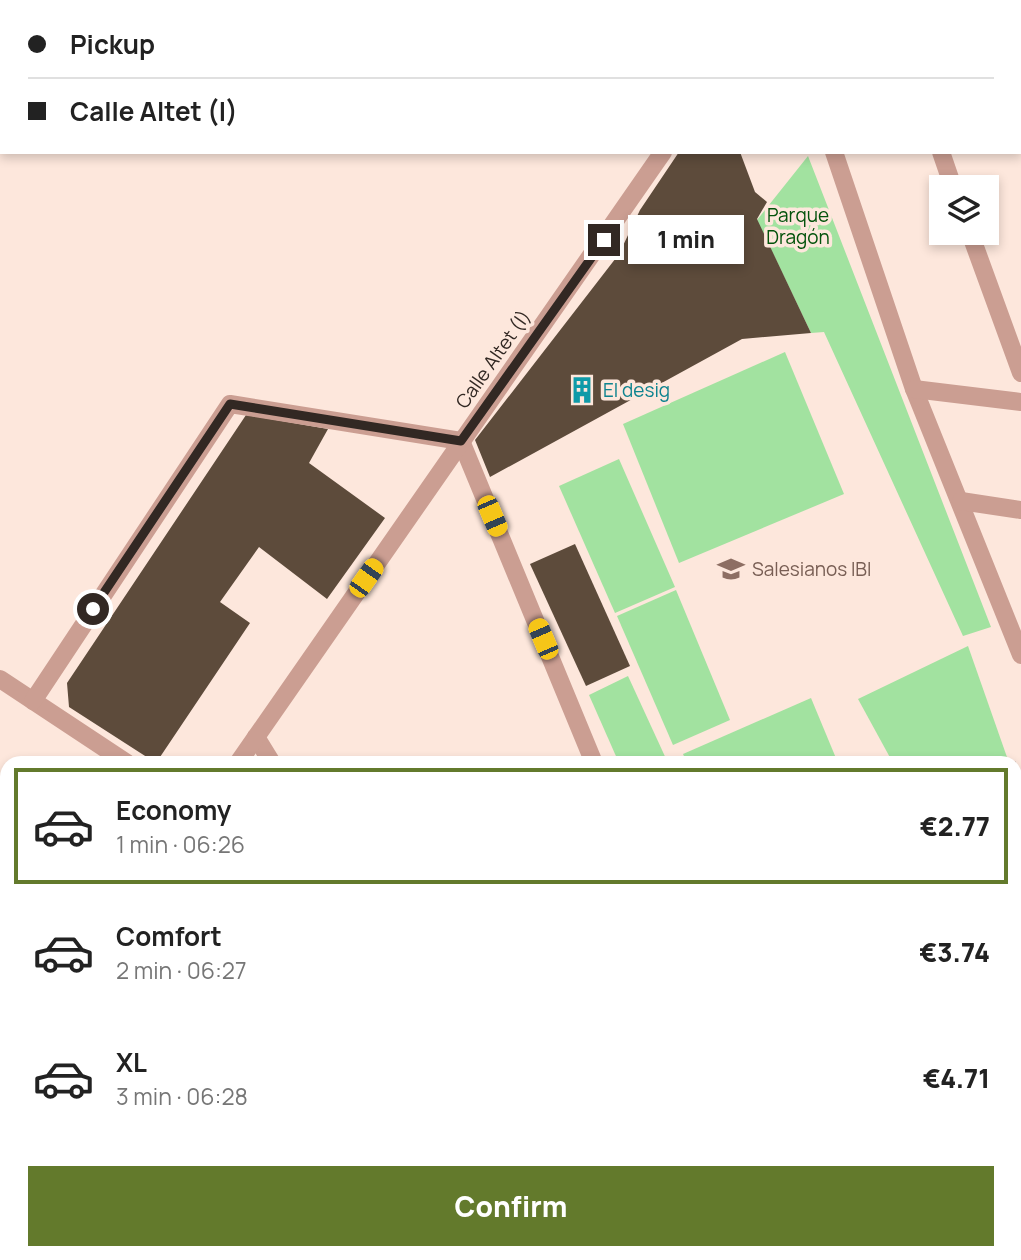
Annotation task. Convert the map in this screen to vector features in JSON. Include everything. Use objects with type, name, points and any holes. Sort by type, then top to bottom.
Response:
[{"type":"street","name":"Calle Altet (l)","points":[[243,756],[662,154]]},
{"type":"street","points":[[835,154],[914,389],[1021,655]]},
{"type":"street","points":[[942,154],[949,175]]},
{"type":"street","points":[[974,245],[1021,373]]},
{"type":"street","points":[[914,389],[1021,402]]},
{"type":"street","points":[[33,701],[230,404],[461,441],[591,756]]},
{"type":"street","points":[[961,501],[1021,510]]},
{"type":"street","points":[[0,679],[116,756]]},
{"type":"street","points":[[256,737],[268,756]]},
{"type":"green space","name":"Parque Dragón","points":[[808,156],[991,627],[963,636],[824,332],[811,333],[757,220]]},
{"type":"green space","points":[[785,352],[844,494],[679,563],[623,424]]},
{"type":"green space","points":[[619,459],[675,587],[615,613],[559,486]]},
{"type":"green space","points":[[676,590],[730,720],[673,745],[617,616]]},
{"type":"green space","points":[[968,646],[1007,756],[889,756],[858,699]]},
{"type":"green space","points":[[628,676],[665,756],[616,756],[589,695]]},
{"type":"green space","points":[[811,698],[835,756],[684,756],[683,754]]},
{"type":"building","name":"El desig","points":[[678,154],[741,154],[755,192],[767,202],[757,219],[811,333],[742,339],[490,477],[475,440],[619,254],[640,210]]},
{"type":"building","points":[[246,415],[328,429],[309,463],[385,518],[327,599],[259,547],[220,602],[250,623],[161,756],[145,756],[69,707],[67,683]]},
{"type":"building","points":[[575,544],[630,666],[586,686],[530,564]]},
{"type":"place","name":"El desig","points":[[582,390]]},
{"type":"place","name":"Salesianos IBI","points":[[731,569]]},
{"type":"route","points":[[93,609],[230,404],[461,441],[604,240]]}]
